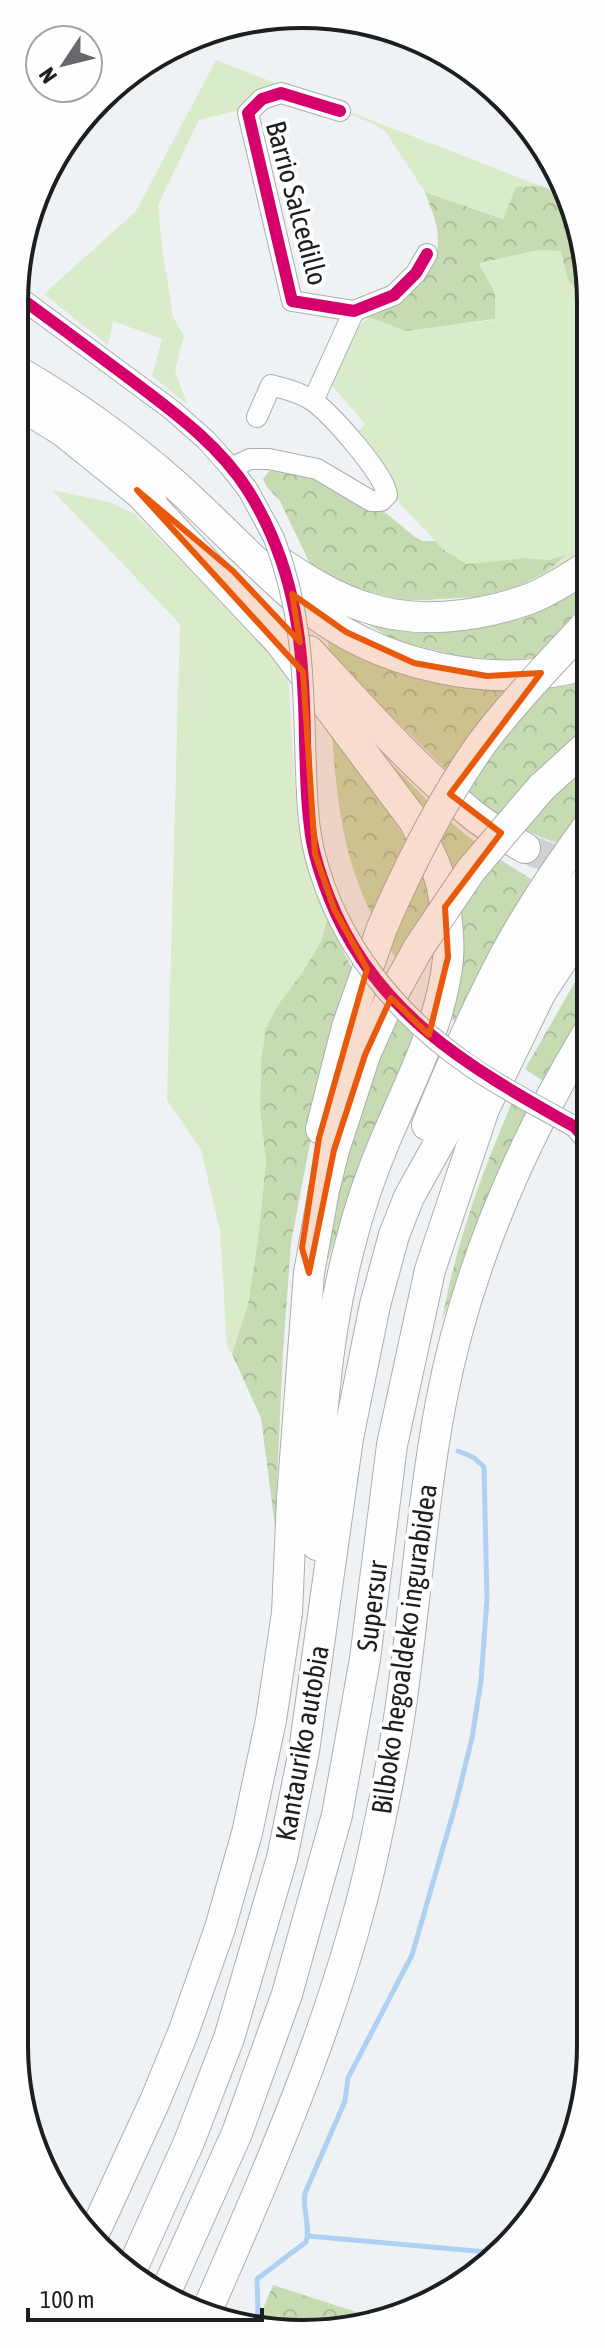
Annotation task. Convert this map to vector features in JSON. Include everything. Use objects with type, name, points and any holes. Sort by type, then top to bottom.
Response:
[{"type":"highway","points":[[28,378],[105,427],[174,484],[243,552],[304,605],[346,632],[414,663],[487,676],[516,676],[577,667]]},
{"type":"highway","points":[[28,410],[64,432],[233,571],[434,781],[476,817],[525,848]]},
{"type":"highway","points":[[174,484],[212,509],[258,548],[316,587],[366,608],[401,615],[437,617],[476,613],[531,598],[577,572]]},
{"type":"highway","points":[[137,490],[280,642],[414,821],[441,884],[448,930],[443,990],[431,1031],[359,1213],[334,1324],[326,1380],[317,1498],[317,1665]]},
{"type":"highway","points":[[309,1273],[302,1248],[319,1138],[347,1027],[382,928],[408,867],[434,819],[481,746],[525,690],[577,635]]},
{"type":"highway","points":[[97,2227],[155,2101],[200,1987],[220,1928],[258,1786],[287,1613],[309,1273],[324,1190],[349,1100],[389,1001],[419,947],[471,870],[541,788],[577,755]]},
{"type":"highway","points":[[409,1197],[425,1129],[451,1064],[484,995],[537,901],[577,842]]},
{"type":"highway","points":[[409,1197],[443,1136],[510,988],[577,893]]},
{"type":"highway","name":"Supersur","points":[[169,2285],[237,2133],[287,1994],[337,1815],[365,1659],[392,1445],[430,1270],[484,1109],[541,992],[577,937]]},
{"type":"highway","name":"Bilboko hegoaldeko ingurabidea","points":[[210,2304],[322,2026],[347,1953],[378,1834],[403,1693],[426,1493],[442,1400],[462,1318],[486,1240],[526,1145],[577,1052]]},
{"type":"highway","name":"Kantauriko autobia","points":[[135,2263],[189,2142],[229,2038],[284,1846],[304,1751],[348,1438],[375,1305],[394,1235],[409,1197]]},
{"type":"street","name":"Barrio Salcedillo","points":[[340,111],[281,93],[262,99],[248,113],[292,301],[354,311],[394,295],[416,273],[427,254]]},
{"type":"street","points":[[28,304],[172,410],[206,440],[248,490],[274,538],[298,624],[304,680],[310,828],[323,881],[346,935],[384,990],[424,1030],[471,1067],[577,1129]]},
{"type":"street","name":"Barrio Salcedillo","points":[[313,401],[354,311]]},
{"type":"street","points":[[231,468],[250,459],[269,459],[317,469],[363,498],[376,502],[385,499],[386,486],[373,466],[313,401],[291,390],[271,385],[257,417]]},
{"type":"highlighted area","points":[[137,490],[233,571],[300,642],[292,594],[346,632],[414,663],[487,676],[541,673],[450,794],[501,833],[445,907],[448,957],[429,1035],[391,998],[365,1055],[334,1150],[309,1273],[302,1248],[319,1138],[367,969],[334,909],[315,854],[303,672]]},
{"type":"green space","points":[[216,60],[541,186],[516,187],[504,219],[425,192],[385,131],[372,123],[280,88],[244,109],[199,120],[158,205],[173,317],[184,336],[175,371],[187,404],[152,376],[162,339],[113,321],[108,345],[44,294],[136,211]]},
{"type":"green space","points":[[541,186],[553,190],[568,231],[576,290],[568,280],[561,251],[538,250],[479,263],[495,293],[495,319],[406,331],[368,317],[409,294],[429,273],[435,260],[437,229],[425,192],[503,219],[516,187]]},
{"type":"green space","points":[[538,250],[561,251],[568,280],[576,290],[577,558],[545,573],[564,556],[548,560],[525,558],[467,564],[445,551],[399,503],[375,464],[352,438],[365,424],[328,381],[349,337],[368,317],[406,330],[495,320],[495,293],[479,262]]},
{"type":"green space","points":[[269,471],[312,474],[387,514],[415,537],[435,541],[467,564],[525,558],[548,560],[566,555],[545,573],[517,587],[477,597],[404,601],[353,587],[312,568],[280,501],[263,479]]},
{"type":"green space","points":[[52,490],[109,502],[135,514],[255,636],[288,676],[297,817],[327,919],[321,942],[302,973],[261,1062],[260,1111],[266,1161],[259,1232],[248,1304],[232,1354],[227,1346],[220,1231],[201,1150],[167,1100],[180,624]]},
{"type":"green space","points":[[577,582],[577,617],[538,658],[501,660],[459,656],[397,641],[358,619]]},
{"type":"green space","points":[[327,633],[375,663],[408,676],[511,690],[449,772],[342,668],[329,650]]},
{"type":"green space","points":[[577,679],[577,739],[498,817],[461,790],[542,684]]},
{"type":"green space","points":[[332,735],[391,814],[407,843],[374,919],[348,852],[339,807]]},
{"type":"green space","points":[[364,736],[428,801],[420,817]]},
{"type":"green space","points":[[577,770],[577,815],[556,843],[519,828]]},
{"type":"green space","points":[[445,818],[475,842],[447,876],[434,835]]},
{"type":"green space","points":[[496,857],[531,879],[454,1021],[450,1015],[459,986],[462,961],[458,906]]},
{"type":"green space","points":[[420,864],[432,902],[397,960],[385,942]]},
{"type":"green space","points":[[327,919],[352,968],[309,1148],[291,1243],[275,1527],[261,1418],[232,1354],[248,1304],[259,1232],[266,1161],[260,1111],[261,1062],[266,1028],[321,942]]},
{"type":"green space","points":[[577,978],[577,1023],[543,1081],[525,1069]]},
{"type":"green space","points":[[395,1008],[417,1028],[351,1191],[328,1260],[329,1215]]},
{"type":"green space","points":[[514,1098],[529,1108],[488,1197],[442,1321],[471,1208]]},
{"type":"green space","points":[[273,2285],[361,2314],[302,2320],[260,2317]]},
{"type":"waterway","points":[[257,2316],[257,2279],[306,2242],[305,2193],[345,2101],[348,2078],[412,1955],[472,1738],[481,1681],[487,1599],[484,1467],[473,1457],[458,1451]]},
{"type":"waterway","points":[[308,2236],[483,2252]]},
{"type":"tunnel","points":[[525,848],[577,869]]},
{"type":"cycle path","points":[[340,111],[281,93],[262,99],[248,113],[292,301],[354,311],[394,295],[416,273],[427,254]]},
{"type":"cycle path","points":[[28,304],[143,389],[209,443],[237,475],[265,522],[288,582],[300,644],[308,806],[315,854],[329,897],[349,938],[372,974],[430,1034],[499,1083],[577,1129]]}]
